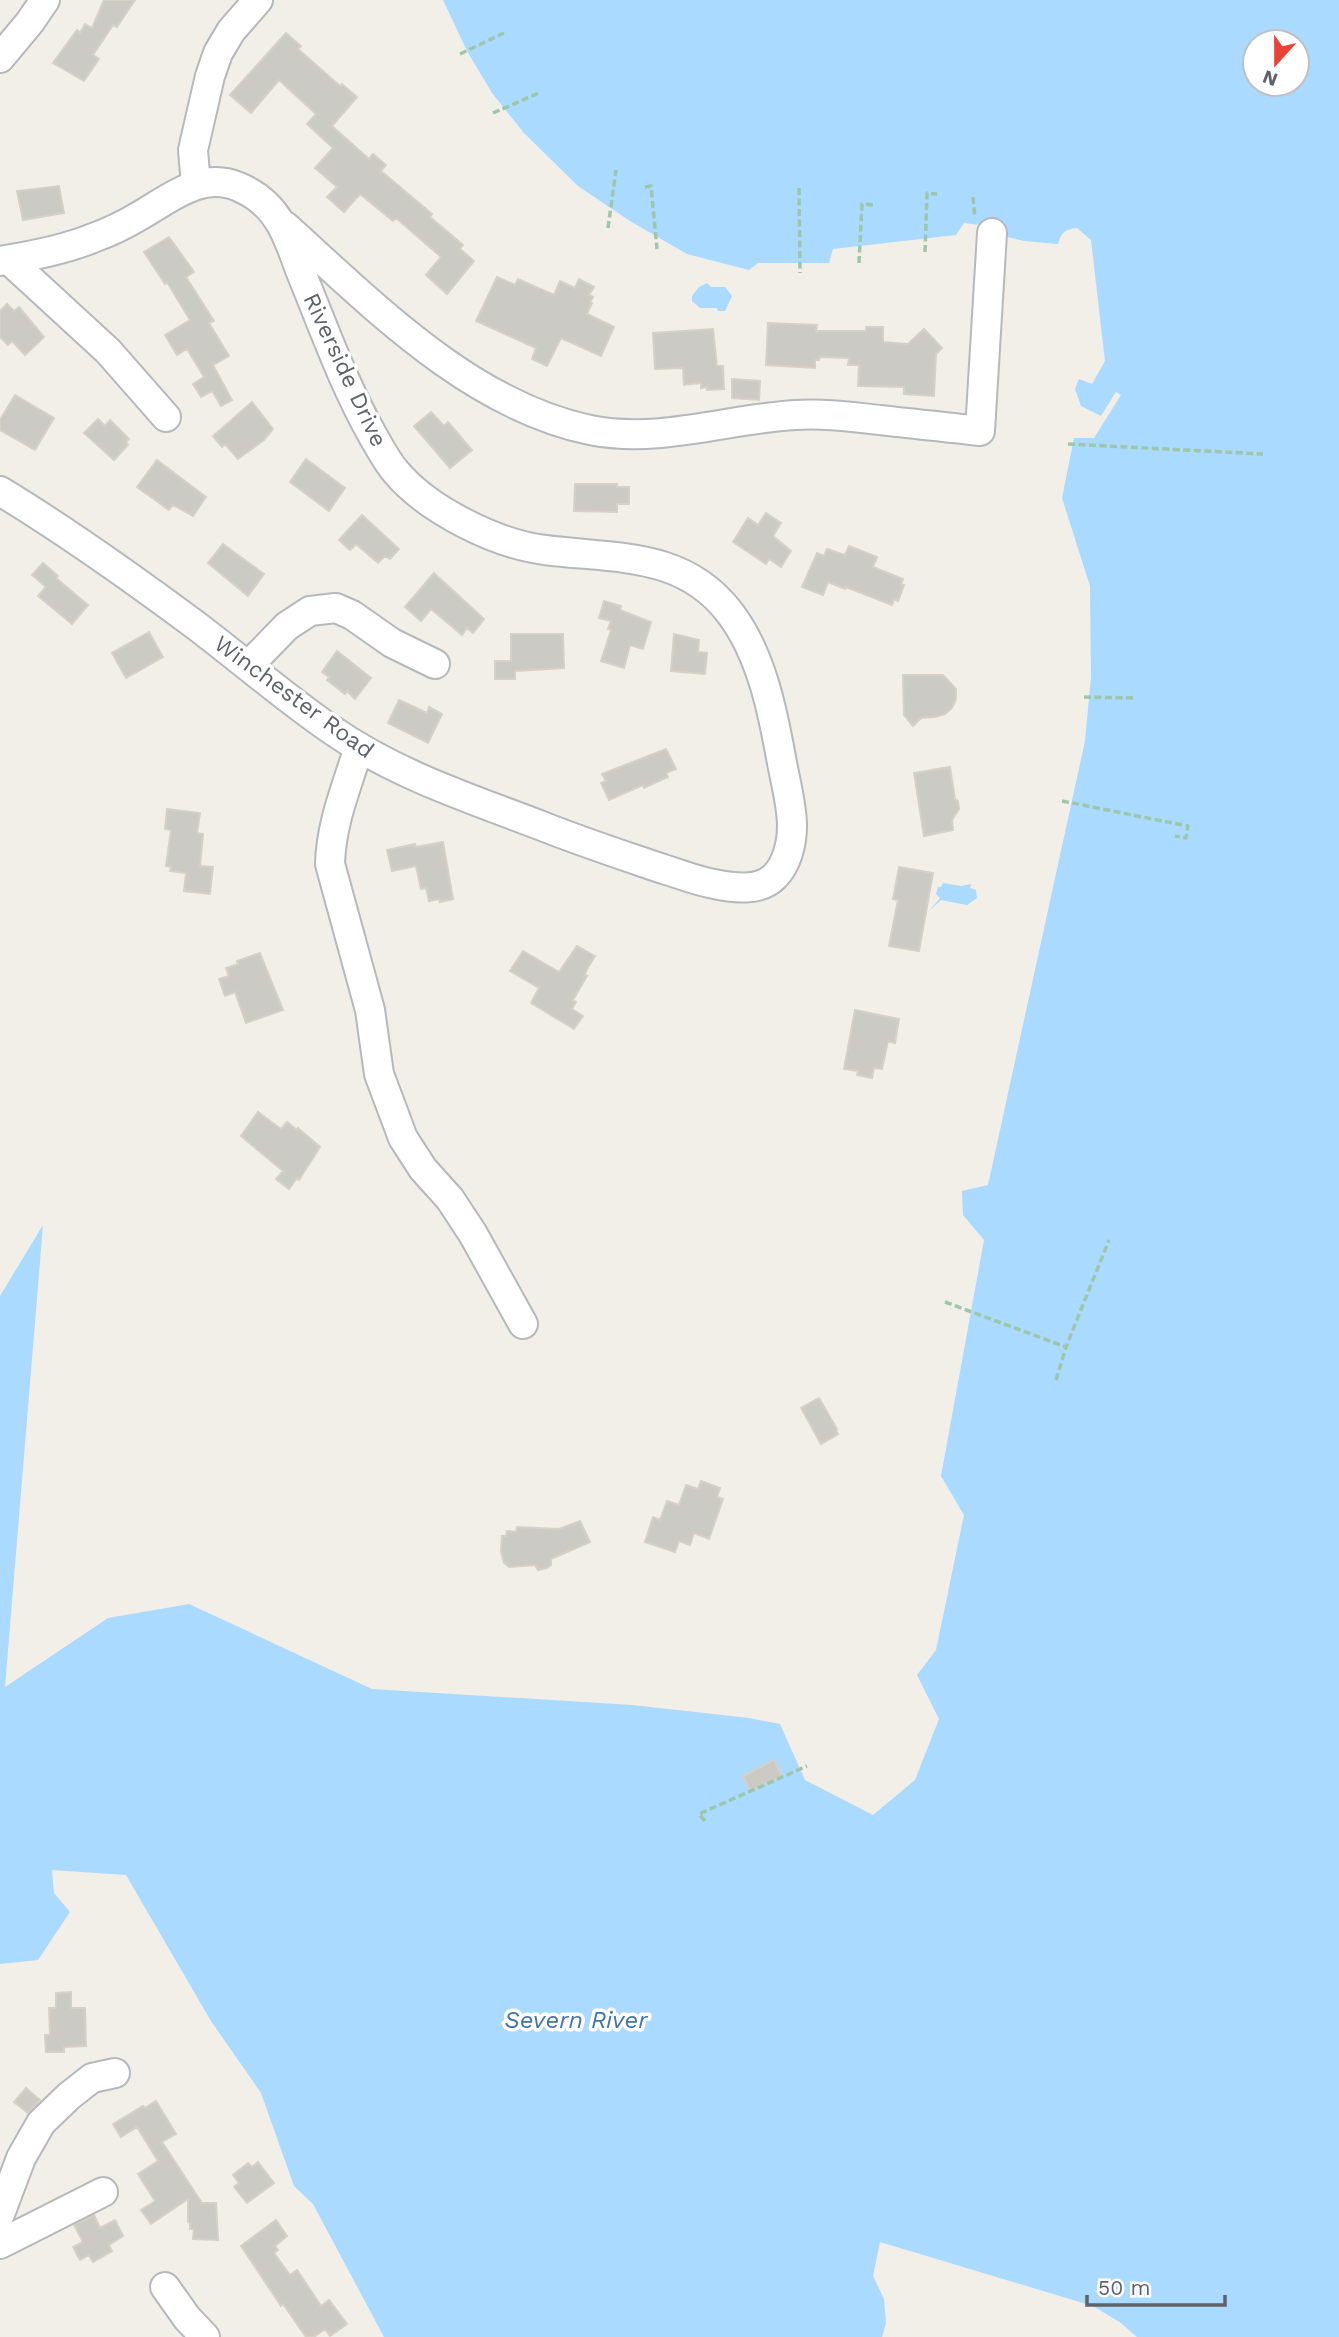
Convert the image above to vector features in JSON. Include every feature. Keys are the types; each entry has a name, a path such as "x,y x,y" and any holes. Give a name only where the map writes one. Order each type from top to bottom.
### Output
{"street":[{"path":"0,58 45,0"},
{"path":"196,185 192,150 218,52 231,31 258,0"},
{"name":"Riverside Drive","path":"4,261 85,242 114,230 178,192 196,185 213,182 241,188 261,200 280,222 331,349 363,418 396,474 456,519 515,544 540,550 634,559 682,573 705,586 735,620 765,688 787,785 792,826 789,849 775,876"},
{"path":"280,222 387,317 489,391 527,410 561,422 590,430 628,434 684,431 796,415 835,415 980,431 992,233"},
{"path":"4,261 108,351 166,417"},
{"name":"Winchester Road","path":"0,491 191,622 329,728 395,768 596,847 713,884 748,888 763,884 775,876"},
{"path":"248,666 287,625 310,611 336,608 352,615 406,651 435,664"},
{"path":"359,747 336,818 330,864 370,1010 379,1074 403,1138 423,1169 450,1199 473,1234 523,1324"},
{"path":"0,2214 21,2158 41,2123 92,2078 115,2073"},
{"path":"0,2244 103,2192"},
{"path":"165,2287 187,2318 205,2337"}],"path":[{"path":"460,54 504,33"},
{"path":"494,113 541,92"},
{"path":"608,228 616,170"},
{"path":"645,187 652,186 657,249"},
{"path":"799,188 800,273"},
{"path":"925,252 927,194 937,194"},
{"path":"859,263 862,204 873,205"},
{"path":"1068,444 1263,454"},
{"path":"1084,697 1135,698"},
{"path":"1062,801 1188,826 1186,838 1175,836"},
{"path":"1056,1380 1066,1347 1109,1240"},
{"path":"945,1302 1066,1347"},
{"path":"705,1821 699,1814 807,1766"}],"water":[{"name":"Severn River","path":"443,0 1339,0 1339,2337 1137,2337 1121,2323 1093,2306 880,2242 873,2276 884,2299 886,2323 882,2337 384,2337 313,2204 294,2186 261,2093 211,2021 126,1875 52,1870 54,1893 70,1912 38,1960 0,1964 0,1296 43,1225 5,1687 108,1618 189,1604 372,1689 632,1705 780,1724 805,1780 873,1815 915,1780 939,1719 917,1675 936,1650 964,1515 941,1476 984,1240 963,1215 962,1191 988,1185 1085,741 1091,677 1090,586 1062,498 1074,438 1094,438 1121,395 1116,392 1101,416 1081,406 1075,389 1079,379 1092,384 1105,361 1091,240 1077,228 1064,232 1058,244 1024,241 992,233 980,225 964,223 956,235 833,249 829,263 758,263 749,270 687,254 630,221 578,186 524,133 492,93 467,51"},
{"path":"707,283 711,287 725,287 732,296 725,311 700,308 692,301 692,296 699,287"},
{"path":"943,883 961,886 971,884 970,888 976,890 977,898 967,905 941,900 929,911 940,898 936,894"}],"building":[{"path":"104,0 135,0 117,27 113,25 93,55 99,59 84,81 53,63 77,30 80,33 85,24 92,28"},
{"path":"286,33 301,46 298,49 340,86 342,84 357,97 332,126 369,159 373,154 386,165 381,171 432,214 430,217 463,245 460,249 474,261 447,294 426,275 441,257 396,218 393,221 360,194 344,212 327,197 337,187 315,168 333,148 307,124 316,114 279,80 251,113 230,95"},
{"path":"59,186 64,213 23,220 17,191"},
{"path":"169,237 194,272 186,277 214,321 209,323 229,356 213,365 232,400 221,406 212,391 201,397 193,384 204,377 187,349 177,355 165,335 190,320 167,282 165,284 144,252"},
{"path":"497,277 515,285 518,279 554,295 560,281 575,288 579,279 594,287 589,295 593,297 587,314 614,327 601,356 561,338 547,366 532,359 536,348 476,321"},
{"path":"7,304 14,311 19,307 44,337 25,355 12,341 8,345 0,337 0,311"},
{"path":"768,323 817,325 816,331 866,331 866,327 883,327 883,342 908,344 924,329 942,348 936,354 934,396 904,394 904,387 858,386 859,365 848,365 849,358 820,357 815,360 815,368 766,365"},
{"path":"713,329 717,366 723,366 724,389 707,390 707,387 701,388 701,383 684,385 683,368 655,369 653,333"},
{"path":"732,379 760,381 759,400 732,398"},
{"path":"15,395 54,418 35,450 0,430 0,420"},
{"path":"252,402 273,429 264,440 238,459 225,444 222,447 213,436"},
{"path":"431,412 444,426 448,422 472,450 450,468 414,426"},
{"path":"98,419 105,426 110,420 129,439 126,442 128,445 114,460 84,433"},
{"path":"306,459 345,488 329,511 290,482"},
{"path":"157,460 206,497 193,516 173,505 169,510 137,487"},
{"path":"575,484 617,484 617,487 629,487 629,504 617,504 617,512 574,511"},
{"path":"766,513 781,523 773,536 791,551 781,567 769,559 766,564 733,542 748,518 758,525"},
{"path":"362,515 399,549 390,559 385,556 378,563 356,544 350,550 339,540"},
{"path":"223,544 264,574 248,596 208,563"},
{"path":"849,546 877,557 873,567 903,579 901,584 904,585 898,601 894,599 892,605 828,582 823,595 802,587 817,553 824,556 827,549 845,555"},
{"path":"43,563 88,605 72,624 38,596 46,587 32,575"},
{"path":"434,573 484,619 473,633 467,628 462,635 431,609 421,621 405,607"},
{"path":"604,601 621,606 620,610 651,622 643,649 630,645 624,668 601,661 611,630 608,629 611,621 599,618"},
{"path":"149,632 163,657 126,678 112,653"},
{"path":"511,634 563,634 564,668 515,671 515,679 495,679 495,661 511,661"},
{"path":"674,634 699,640 698,652 707,653 705,674 671,671"},
{"path":"337,651 371,678 355,699 347,691 345,694 327,680 329,677 322,672"},
{"path":"903,675 943,675 956,689 952,708 945,714 921,718 913,726 904,715"},
{"path":"399,700 427,713 429,707 442,714 428,743 388,723"},
{"path":"666,749 676,769 666,773 668,777 609,800 601,783 606,781 602,774"},
{"path":"950,767 959,809 952,820 953,830 924,836 914,773"},
{"path":"167,809 200,813 197,833 203,834 200,866 213,867 210,894 184,891 186,873 170,871 171,867 166,866 171,830 165,829"},
{"path":"443,842 453,899 429,901 426,888 421,889 416,866 392,871 387,850"},
{"path":"899,867 933,873 919,951 889,946 898,900 893,899"},
{"path":"577,946 595,956 573,1000 576,1002 572,1009 583,1016 574,1029 531,1003 539,988 510,971 523,951 559,972"},
{"path":"260,953 283,1010 246,1023 235,992 225,996 219,979 229,976 226,968 238,964 237,961"},
{"path":"855,1010 899,1019 895,1043 888,1041 882,1069 874,1068 872,1078 857,1075 858,1071 844,1069"},
{"path":"258,1112 281,1129 287,1122 297,1130 298,1128 320,1147 299,1180 297,1178 289,1189 276,1179 283,1171 241,1136"},
{"path":"819,1398 838,1434 821,1444 801,1408"},
{"path":"701,1481 720,1488 717,1497 723,1499 709,1539 694,1533 690,1545 679,1541 675,1552 645,1542 653,1517 660,1520 667,1501 679,1505 686,1485 698,1489"},
{"path":"580,1521 590,1542 551,1559 551,1565 547,1568 538,1570 535,1565 509,1567 504,1563 501,1551 502,1536 506,1536 507,1531 516,1532 517,1527 559,1529"},
{"path":"774,1760 782,1776 750,1791 743,1776"},
{"path":"71,1992 71,2008 85,2008 86,2046 64,2047 64,2052 46,2052 45,2035 50,2035 49,2008 56,2008 56,1993"},
{"path":"26,2088 40,2100 28,2113 14,2102"},
{"path":"156,2101 176,2134 162,2142 202,2203 216,2203 218,2240 193,2239 194,2229 190,2229 188,2222 188,2199 151,2224 141,2210 155,2201 138,2174 158,2161 137,2127 121,2137 113,2124"},
{"path":"258,2162 274,2183 247,2203 234,2187 239,2183 233,2175 248,2163 252,2167"},
{"path":"94,2215 100,2228 115,2220 123,2236 109,2245 112,2251 93,2262 89,2255 80,2260 73,2247 83,2242 74,2225"},
{"path":"276,2220 287,2236 275,2246 278,2250 274,2253 290,2275 297,2270 321,2306 329,2300 347,2324 330,2336 325,2329 314,2337 306,2337 283,2304 281,2306 241,2246"}]}
